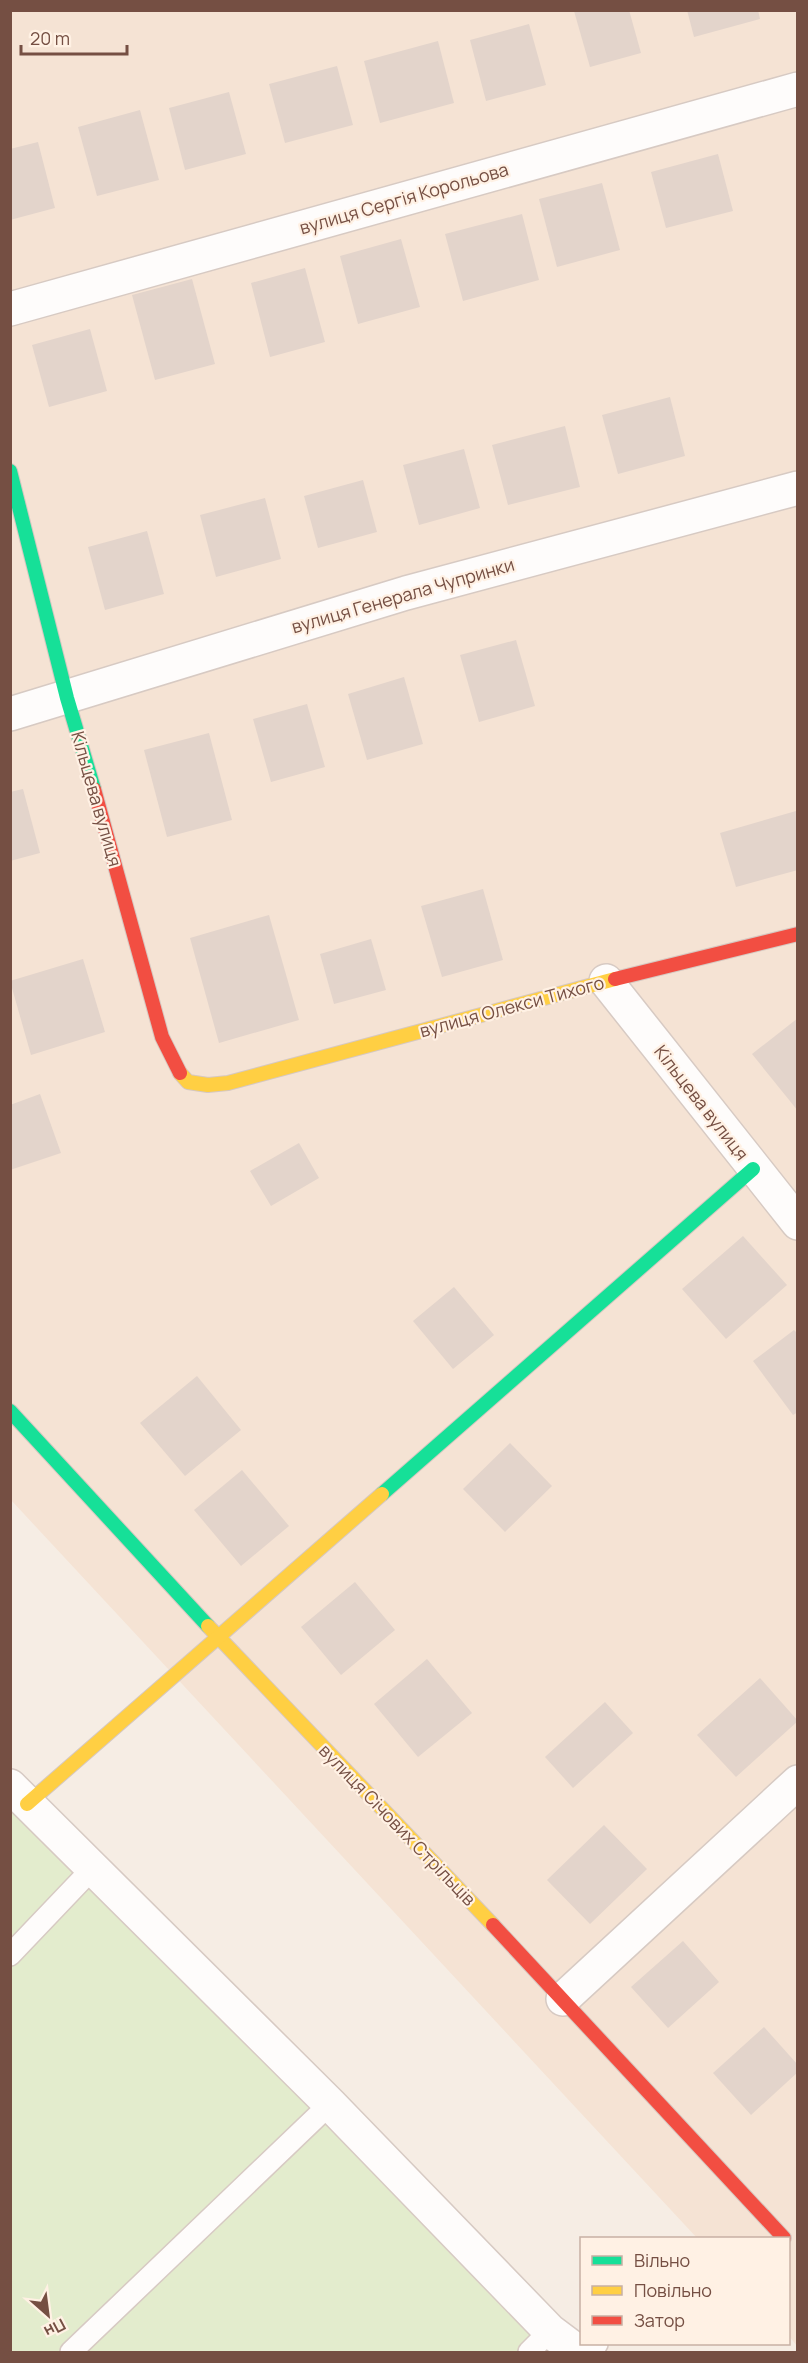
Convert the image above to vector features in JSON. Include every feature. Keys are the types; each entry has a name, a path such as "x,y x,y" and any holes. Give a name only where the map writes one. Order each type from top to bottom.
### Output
{"street":[{"name":"вулиця Сергія Корольова","path":"10,309 798,89"},
{"name":"Кільцева вулиця","path":"10,471 67,698 133,924 162,1037 178,1070 188,1082 208,1085 228,1083"},
{"name":"вулиця Генерала Чупринки","path":"10,714 406,592 798,488"},
{"name":"вулиця Олекси Тихого","path":"228,1083 606,981 798,934"},
{"name":"Кільцева вулиця","path":"606,981 798,1223"},
{"path":"578,2352 540,2342 330,2104 19,1795 219,1638 753,1168"},
{"name":"вулиця Січових Стрільців","path":"10,1411 219,1638 563,1999 775,2236"},
{"path":"563,1999 798,1782"}],"lane":[{"path":"10,1955 92,1869"},
{"path":"71,2352 330,2104"}],"shaded area":[{"path":"11,11 797,11 797,2346 790,2337 790,2237 696,2237 11,1500"}],"green space":[{"path":"11,1802 558,2352 11,2352"}],"building":[{"path":"629,10 641,53 590,67 574,11"},
{"path":"687,10 758,10 760,19 694,37"},
{"path":"529,24 546,85 486,101 470,40"},
{"path":"438,41 454,103 380,123 364,61"},
{"path":"337,66 353,125 285,143 269,84"},
{"path":"229,92 246,154 185,170 169,108"},
{"path":"140,110 159,180 97,196 78,127"},
{"path":"38,142 55,208 10,220 10,149"},
{"path":"718,154 733,211 666,228 651,172"},
{"path":"602,183 620,250 557,267 539,199"},
{"path":"522,214 539,280 463,301 445,234"},
{"path":"401,239 420,307 358,324 340,256"},
{"path":"305,268 325,342 270,357 251,283"},
{"path":"192,279 215,364 155,380 132,295"},
{"path":"90,329 107,391 49,407 32,345"},
{"path":"670,397 685,456 618,474 602,415"},
{"path":"565,426 580,487 508,505 492,445"},
{"path":"464,449 480,508 419,525 403,465"},
{"path":"363,480 377,532 318,548 304,496"},
{"path":"265,498 281,559 216,577 200,515"},
{"path":"147,531 164,594 105,610 88,547"},
{"path":"516,640 535,706 479,722 460,655"},
{"path":"404,677 423,744 367,760 348,694"},
{"path":"307,704 325,767 271,782 253,719"},
{"path":"209,733 232,820 167,837 144,750"},
{"path":"23,789 40,853 10,861 10,792"},
{"path":"796,811 798,870 736,887 720,833"},
{"path":"483,889 503,960 442,977 421,906"},
{"path":"269,915 299,1020 219,1043 190,938"},
{"path":"371,939 386,990 334,1004 320,954"},
{"path":"83,959 105,1032 31,1055 10,981"},
{"path":"798,1018 798,1111 752,1054"},
{"path":"40,1094 61,1153 10,1170 10,1105"},
{"path":"299,1143 319,1178 271,1206 250,1171"},
{"path":"743,1236 787,1285 726,1339 682,1289"},
{"path":"454,1287 494,1335 453,1369 413,1321"},
{"path":"794,1330 798,1334 798,1412 793,1415 753,1361"},
{"path":"197,1376 241,1430 185,1476 140,1423"},
{"path":"510,1443 552,1486 505,1532 463,1489"},
{"path":"242,1470 289,1526 241,1566 194,1510"},
{"path":"355,1582 395,1630 341,1675 301,1627"},
{"path":"427,1659 472,1713 418,1757 374,1704"},
{"path":"760,1678 798,1721 736,1777 697,1735"},
{"path":"605,1702 633,1733 573,1788 545,1757"},
{"path":"604,1825 647,1869 590,1924 547,1880"},
{"path":"683,1941 719,1982 668,2028 631,1987"},
{"path":"764,2027 798,2065 798,2072 751,2115 713,2073"}],"traffic: fast":[{"path":"10,471 67,698 94,789"},
{"path":"382,1494 753,1169"},
{"path":"10,1411 208,1626"}],"traffic: slow":[{"path":"180,1073 188,1082 208,1085 228,1083 615,979"},
{"path":"27,1804 382,1494"},
{"path":"208,1626 493,1925"}],"traffic: jam":[{"path":"94,789 162,1037 180,1073"},
{"path":"615,979 798,934"},
{"path":"493,1925 783,2237"}]}
